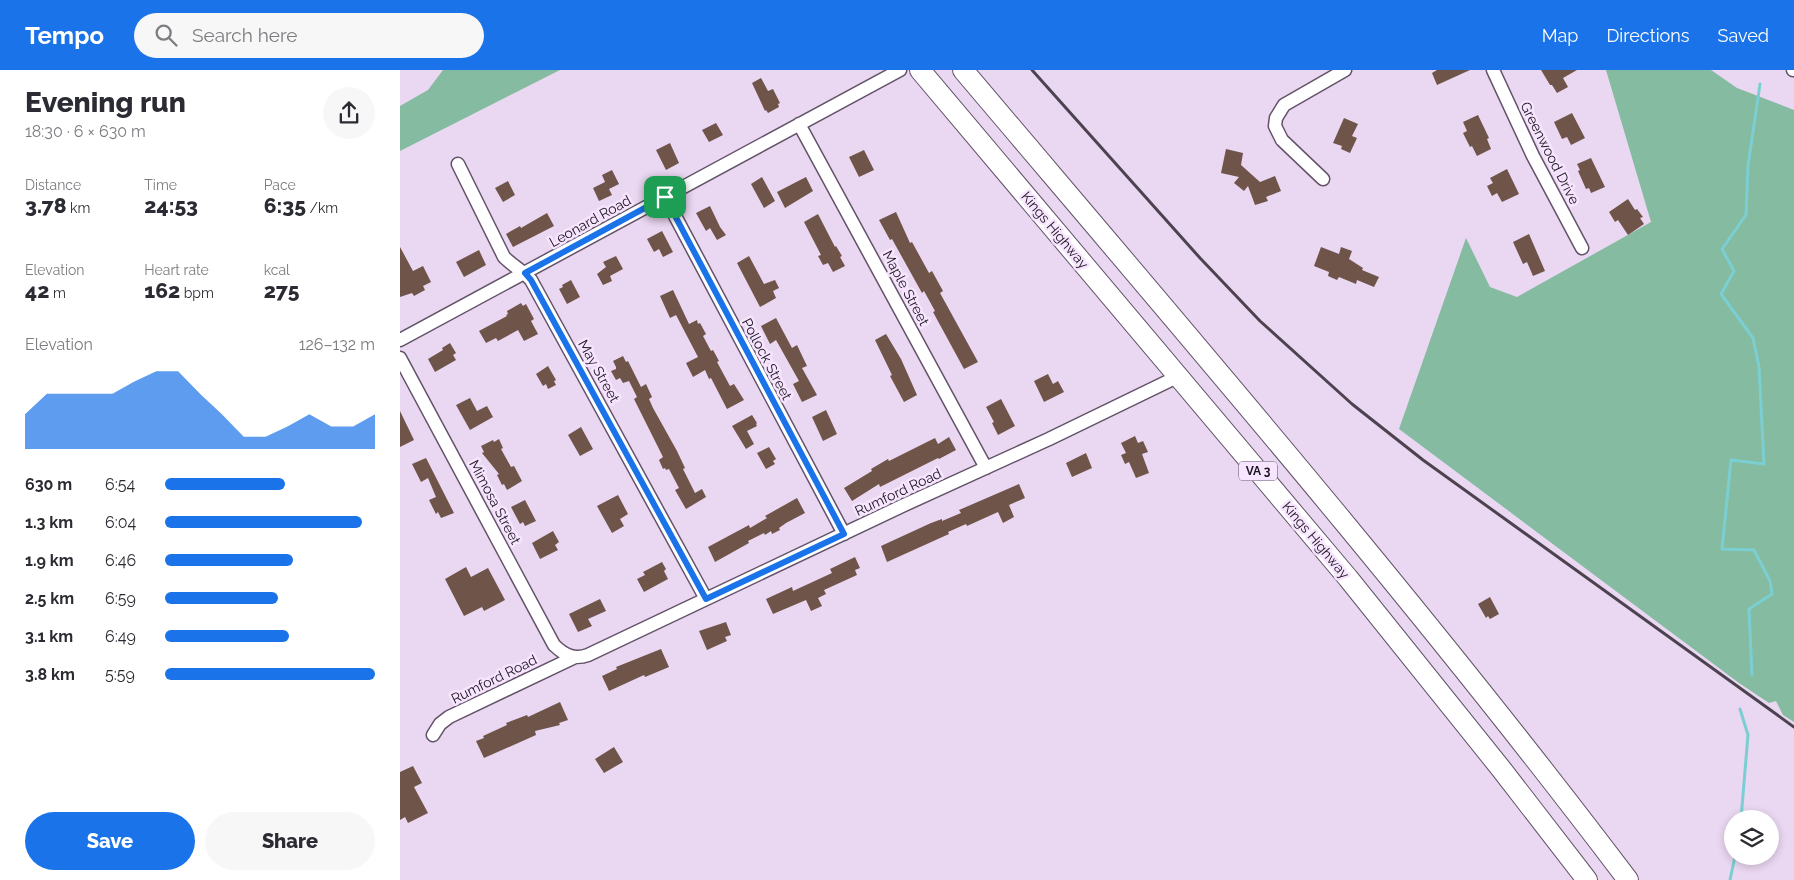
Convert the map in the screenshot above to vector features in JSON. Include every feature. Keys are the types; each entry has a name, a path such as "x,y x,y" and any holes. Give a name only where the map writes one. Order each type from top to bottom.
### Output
{"highway":[{"name":"Kings Highway","path":"920,70 1348,578 1587,880"},
{"name":"VA 3","path":"963,70 1241,398 1452,654 1628,880"},
{"path":"1425,674 1452,654"}],"street":[{"name":"Leonard Road","path":"400,340 900,70"},
{"path":"1323,179 1277,134 1276,118 1284,105 1344,70"},
{"name":"Greenwood Drive","path":"1493,70 1533,156 1582,248"},
{"name":"Maple Street","path":"800,124 986,468"},
{"name":"May Street","path":"458,164 504,257 531,280 706,599"},
{"name":"Pollock Street","path":"665,197 844,534"},
{"name":"Mimosa Street","path":"400,358 554,645 560,652 571,656"},
{"name":"Rumford Road","path":"433,735 440,724 449,718 571,656 588,655 1179,376"}],"green space":[{"path":"443,70 560,70 400,151 400,106 428,90"},
{"path":"1606,70 1711,70 1737,88 1794,110 1794,722 1783,715 1776,701 1769,703 1739,683 1399,429 1466,238 1490,287 1517,297 1651,222"}],"building":[{"path":"1437,70 1470,70 1437,85 1432,73"},
{"path":"1541,70 1577,70 1563,78 1568,87 1557,93"},
{"path":"761,78 768,91 773,89 780,103 778,104 779,107 768,113 765,111 752,83"},
{"path":"1572,113 1585,138 1571,145 1567,137 1562,139 1554,122"},
{"path":"1478,115 1489,138 1487,139 1491,149 1477,156 1463,133 1467,131 1463,122"},
{"path":"1344,118 1358,124 1352,136 1357,138 1350,153 1341,149 1342,146 1333,143"},
{"path":"716,123 723,135 709,142 702,130"},
{"path":"670,143 679,163 666,170 656,150"},
{"path":"1226,149 1243,153 1241,165 1260,182 1275,176 1281,191 1266,197 1268,201 1255,205 1248,186 1244,191 1234,183 1239,177 1221,173"},
{"path":"864,150 874,170 859,177 849,157"},
{"path":"1591,158 1605,187 1591,193 1589,188 1586,189 1577,164"},
{"path":"1507,169 1519,194 1502,202 1497,193 1492,196 1487,186 1493,183 1490,178"},
{"path":"612,170 619,184 609,189 612,195 599,201 593,188 605,182 602,175"},
{"path":"762,177 775,201 764,208 751,184"},
{"path":"806,177 813,191 785,208 777,192"},
{"path":"508,181 515,195 503,202 495,188"},
{"path":"1628,199 1635,210 1637,209 1643,217 1640,218 1644,224 1628,235 1618,220 1615,222 1609,212"},
{"path":"710,206 726,235 717,240 710,228 706,231 696,213"},
{"path":"896,212 910,243 912,242 929,273 932,271 943,291 940,293 978,362 964,369 933,312 935,311 924,291 922,293 892,239 890,240 879,220"},
{"path":"547,213 554,226 513,247 506,234"},
{"path":"818,214 835,247 842,256 840,257 845,266 833,272 828,263 823,265 818,256 821,255 804,222"},
{"path":"662,231 673,252 663,257 659,249 654,252 647,239"},
{"path":"1529,234 1545,271 1533,276 1527,262 1523,264 1513,242"},
{"path":"400,247 413,271 423,266 431,282 423,286 425,290 414,296 412,293 400,297"},
{"path":"1321,247 1339,254 1341,247 1352,251 1349,259 1363,268 1362,270 1379,277 1374,287 1357,280 1356,284 1339,277 1337,280 1328,276 1329,272 1314,266"},
{"path":"479,250 486,265 464,277 456,262"},
{"path":"616,256 623,269 610,276 612,281 603,285 597,274 606,267 603,262"},
{"path":"749,256 764,284 775,280 779,288 773,291 776,298 760,307 737,263"},
{"path":"571,280 580,297 567,304 559,289"},
{"path":"673,290 689,324 697,320 698,324 700,323 706,334 703,336 719,361 717,362 730,386 734,384 744,400 727,409 705,370 693,377 686,363 698,357 676,315 670,318 660,296"},
{"path":"521,303 523,306 526,304 534,319 531,321 538,334 524,341 518,330 498,341 496,338 486,343 479,331 507,316 507,311"},
{"path":"776,318 792,348 797,345 807,366 802,368 817,395 802,402 793,384 799,381 776,340 770,344 761,326"},
{"path":"886,334 901,359 917,395 904,402 890,376 892,375 875,340"},
{"path":"450,343 456,353 453,355 456,360 435,372 428,359 443,350 442,348"},
{"path":"623,356 626,362 628,361 641,387 646,384 652,397 649,399 653,408 677,451 685,468 683,469 695,493 702,489 706,497 686,509 675,490 679,488 669,469 663,469 659,460 663,457 634,399 637,397 629,381 623,383 620,378 616,380 611,371 616,369 613,361"},
{"path":"548,366 556,380 554,381 556,385 548,389 546,384 543,386 536,374"},
{"path":"1048,374 1053,384 1058,381 1064,392 1044,402 1034,381"},
{"path":"470,398 477,411 487,406 493,417 470,430 456,405"},
{"path":"1001,399 1015,426 998,435 986,407"},
{"path":"826,410 837,434 823,441 812,417"},
{"path":"400,411 414,440 400,447"},
{"path":"752,415 757,426 747,431 754,444 746,449 732,426"},
{"path":"581,427 593,449 580,456 568,435"},
{"path":"1135,436 1138,443 1143,441 1148,452 1142,454 1149,473 1136,478 1129,462 1125,464 1121,455 1126,453 1121,443"},
{"path":"949,437 956,450 939,459 880,487 879,484 852,501 844,488 888,459 889,461 935,438 938,444"},
{"path":"499,439 503,448 501,449 511,467 514,466 522,481 507,490 497,475 499,474 482,453 484,452 481,446"},
{"path":"769,447 776,459 773,461 775,464 766,469 757,453"},
{"path":"1086,453 1092,468 1072,477 1066,463"},
{"path":"426,458 454,513 441,518 438,512 436,514 429,500 436,497 428,478 421,482 412,464"},
{"path":"1019,484 1025,498 1009,505 1014,517 1003,523 998,512 948,532 949,534 887,562 881,546 931,523 942,519 942,521 961,513 959,510"},
{"path":"618,495 628,514 620,519 624,526 612,533 597,506"},
{"path":"797,498 805,513 786,523 779,528 780,530 772,534 771,531 765,535 764,533 715,562 708,547 749,525 750,528 767,518 765,516"},
{"path":"525,500 536,521 525,526 523,522 520,524 511,507"},
{"path":"553,531 559,542 555,545 558,550 540,559 532,543"},
{"path":"855,557 860,568 855,570 857,575 824,590 826,594 818,598 822,606 811,611 806,600 773,614 766,599 792,587 793,591 832,573 830,569"},
{"path":"662,562 668,579 644,592 637,579 645,575 643,572"},
{"path":"466,567 471,577 488,568 505,600 484,611 482,607 464,616 445,579"},
{"path":"1490,597 1499,614 1490,619 1488,616 1486,618 1478,604"},
{"path":"600,599 606,611 588,619 592,626 578,632 569,614"},
{"path":"726,622 731,635 725,637 727,641 707,650 699,631"},
{"path":"661,649 669,667 645,677 644,675 609,691 602,676 617,669 616,667"},
{"path":"560,702 568,720 559,723 560,725 535,731 536,735 484,758 476,741 507,725 506,723 527,715 528,717"},
{"path":"614,747 623,762 604,773 595,759"},
{"path":"413,766 422,783 414,787 428,813 408,823 405,817 400,820 400,772"}],"waterway":[{"path":"1752,675 1749,609 1772,594 1770,581 1754,550 1722,549 1731,460 1764,464 1759,367 1753,338 1721,294 1734,271 1722,249 1746,215 1748,166 1760,84"},
{"path":"1740,709 1748,735 1742,810"},
{"path":"1730,880 1733,865"}],"railway":[{"path":"1032,70 1200,258 1260,321 1352,404 1423,460 1794,727"}],"route":[{"path":"665,197 697,261 844,534 706,599 658,508 531,280 525,273 665,197"}]}
